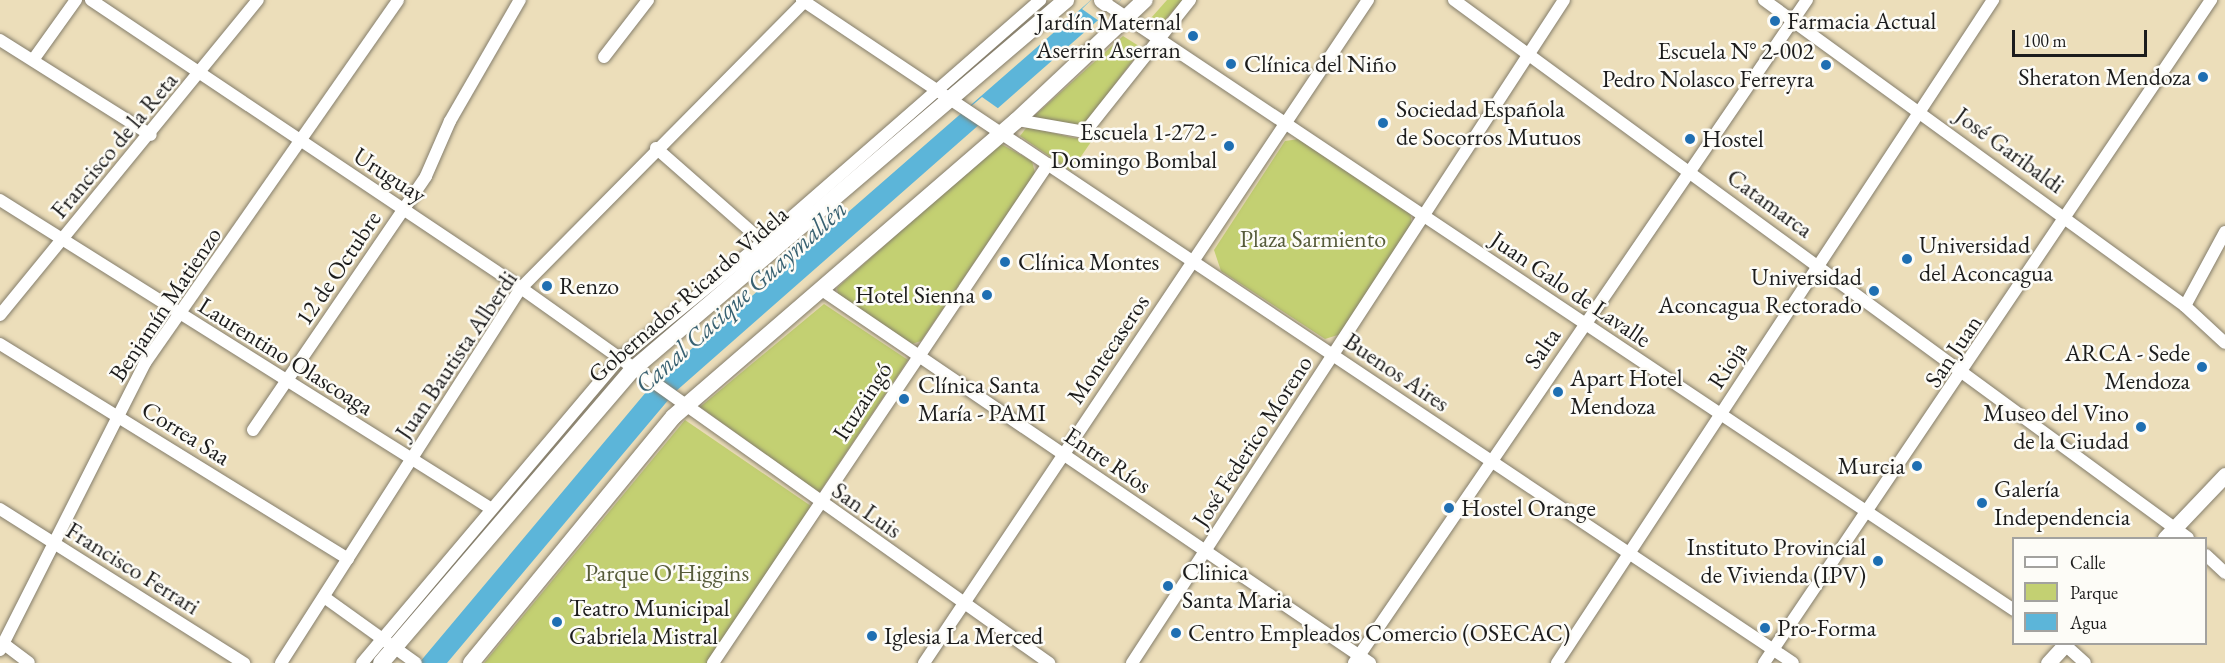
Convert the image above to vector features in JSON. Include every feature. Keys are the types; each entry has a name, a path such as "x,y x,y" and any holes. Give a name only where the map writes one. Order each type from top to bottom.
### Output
{"highway":[{"name":"Gobernador Ricardo Videla","path":"381,663 388,643 624,366 945,95 1066,0"},
{"path":"471,663 666,396 822,290 1017,120 1145,0"}],"main road":[{"path":"2166,537 2225,476"},
{"path":"2048,663 2064,645"}],"street":[{"path":"33,60 76,0"},
{"name":"Uruguay","path":"91,0 521,288 666,396"},
{"name":"Francisco de la Reta","path":"0,315 201,74 258,0"},
{"name":"Benjamín Matienzo","path":"2,647 116,414 180,315 302,142 398,0"},
{"name":"12 de Octubre","path":"253,430 426,176 450,120 520,0"},
{"path":"604,57 648,0"},
{"path":"362,663 388,643 490,508 624,366 763,242 945,95 1040,0"},
{"path":"1017,120 1085,132 1156,37 1190,0"},
{"name":"Montecaseros","path":"924,663 1368,0"},
{"name":"Catamarca","path":"1454,0 1965,371 2187,537"},
{"name":"José Federico Moreno","path":"1132,663 1564,0"},
{"name":"José Garibaldi","path":"1764,0 1918,109 2185,306 2225,343"},
{"name":"Salta","path":"1357,659 1489,459 1807,0"},
{"name":"Rioja","path":"1557,663 1918,109 1993,0"},
{"name":"San Juan","path":"1764,663 1965,371 2211,0"},
{"name":"Buenos Aires","path":"804,1 1793,663"},
{"name":"Juan Bautista Alberdi","path":"281,663 521,288 656,148 804,1"},
{"name":"Juan Galo de Lavalle","path":"1106,4 2012,609"},
{"path":"0,40 151,135"},
{"path":"656,148 763,242"},
{"name":"Ituzaingó","path":"717,662 917,356 1048,164"},
{"name":"Laurentino Olascoaga","path":"0,200 60,242 490,508"},
{"path":"2185,306 2225,232"},
{"name":"Entre Ríos","path":"822,290 1063,454 1357,659 1370,663"},
{"name":"Correa Saa","path":"0,344 348,559"},
{"name":"San Luis","path":"666,396 1049,663"},
{"name":"Francisco Ferrari","path":"0,509 244,663"},
{"path":"2207,557 2225,573"},
{"path":"324,597 416,663"},
{"path":"2066,645 2085,663"},
{"path":"2,647 29,663"}],"green space":[{"path":"1167,0 1183,0 1161,24 1151,18"},
{"path":"1123,36 1142,48 1083,127 1031,119"},
{"path":"1027,127 1074,138 1093,139 1071,171 1020,136"},
{"name":"Plaza Sarmiento","path":"1299,139 1410,211 1412,226 1341,334 1325,339 1221,271 1214,250 1285,141"},
{"path":"999,143 1032,161 1035,173 921,341 912,344 838,294 837,288"},
{"path":"824,304 908,360 819,493 700,407"},
{"name":"Parque O'Higgins","path":"685,420 811,506 707,663 484,663"}],"water":[{"path":"1091,0 1121,0 675,392 447,663 419,663 657,379"}],"pier":[{"path":"1091,0 1121,0 1099,21 1082,9"},
{"path":"982,97 999,109 980,126 962,114"}],"place":[{"name":"Farmacia Actual","path":"1775,21"},
{"name":"Jardín Maternal Aserrin Aserran","path":"1193,36"},
{"name":"Clínica del Niño","path":"1231,64"},
{"name":"Escuela N° 2-002 Pedro Nolasco Ferreyra","path":"1826,65"},
{"name":"Sheraton Mendoza","path":"2203,77"},
{"name":"Sociedad Española de Socorros Mutuos","path":"1383,123"},
{"name":"Hostel","path":"1690,139"},
{"name":"Escuela 1-272 - Domingo Bombal","path":"1229,146"},
{"name":"Universidad del Aconcagua","path":"1907,259"},
{"name":"Clínica Montes","path":"1005,262"},
{"name":"Renzo","path":"547,286"},
{"name":"Universidad Aconcagua Rectorado","path":"1874,291"},
{"name":"Hotel Sienna","path":"987,295"},
{"name":"ARCA - Sede Mendoza","path":"2202,367"},
{"name":"Apart Hotel Mendoza","path":"1558,392"},
{"name":"Clínica Santa María - PAMI","path":"904,399"},
{"name":"Museo del Vino de la Ciudad","path":"2141,427"},
{"name":"Murcia","path":"1917,466"},
{"name":"Galería Independencia","path":"1982,503"},
{"name":"Hostel Orange","path":"1449,508"},
{"name":"Instituto Provincial de Vivienda (IPV)","path":"1878,561"},
{"name":"Clinica Santa Maria","path":"1168,586"},
{"name":"Teatro Municipal Gabriela Mistral","path":"557,622"},
{"name":"Pro-Forma","path":"1765,628"},
{"name":"Centro Empleados Comercio (OSECAC)","path":"1176,633"},
{"name":"Iglesia La Merced","path":"872,636"}],"water label":[{"name":"Canal Cacique Guaymallén","path":"741,297"}]}
